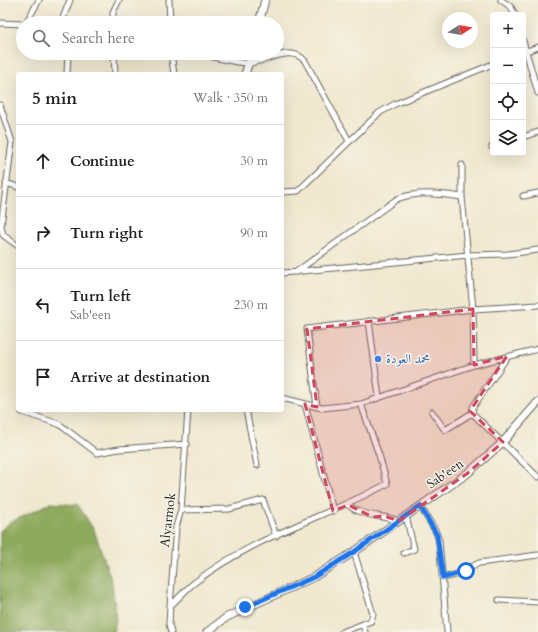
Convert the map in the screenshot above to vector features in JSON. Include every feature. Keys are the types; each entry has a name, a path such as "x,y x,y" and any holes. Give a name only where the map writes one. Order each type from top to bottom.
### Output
{"street":[{"path":"30,16 39,0"},
{"path":"64,16 70,0"},
{"path":"113,16 113,12 119,0"},
{"path":"169,0 170,16"},
{"path":"261,16 265,0"},
{"path":"501,0 512,6 514,12"},
{"path":"0,23 16,24"},
{"path":"526,50 538,47"},
{"path":"284,54 289,53 301,56 349,141"},
{"path":"526,57 538,93"},
{"path":"67,72 68,60"},
{"path":"114,60 115,72"},
{"path":"172,60 174,72"},
{"path":"233,60 249,63 261,60"},
{"path":"246,72 250,60"},
{"path":"284,192 298,191 379,113 395,104 490,65"},
{"path":"0,105 12,142 1,229 6,237 16,244"},
{"path":"526,136 538,132"},
{"path":"462,165 462,197 473,309 474,365"},
{"path":"0,177 16,186"},
{"path":"296,273 397,199 409,194 422,193 462,197"},
{"path":"523,196 538,193"},
{"path":"284,273 468,255 508,254 538,250"},
{"path":"317,407 307,329 473,309 538,305"},
{"path":"369,321 379,398"},
{"path":"284,399 317,407 340,407 360,404 474,365 538,349"},
{"path":"507,356 472,407 472,413 538,477"},
{"name":"Sab'een","path":"207,632 227,617 245,607 314,577 399,521 468,473 503,442 538,402"},
{"path":"305,404 333,511"},
{"path":"170,606 200,579 240,553 348,504 386,484 379,455 360,404"},
{"path":"22,412 59,424 97,453 119,449 187,444"},
{"name":"Alyarmok","path":"171,632 169,624 176,527 181,510 187,444 188,412"},
{"path":"246,412 257,466"},
{"path":"432,412 445,430 472,413"},
{"path":"181,510 229,509 263,500 276,536"},
{"path":"348,504 357,511 373,517 384,516 399,521"},
{"path":"420,506 437,535 443,578 447,632"},
{"path":"404,553 414,549 406,516"},
{"path":"342,632 371,622 373,614 354,552"},
{"path":"443,578 459,574 479,563 538,555"},
{"path":"499,600 538,602"},
{"path":"363,624 365,632"}],"highlighted area":[{"path":"473,309 474,365 507,356 470,411 503,442 468,473 399,521 384,516 373,517 348,505 333,511 305,404 317,407 307,329"}],"green space":[{"path":"51,503 78,505 94,530 112,582 116,621 113,632 0,632 0,531 9,523"}],"place":[{"name":"محمد العودة","path":"378,359"}],"route":[{"path":"245,607 314,577 354,552 420,506 436,530 439,540 443,578 466,571"}]}
